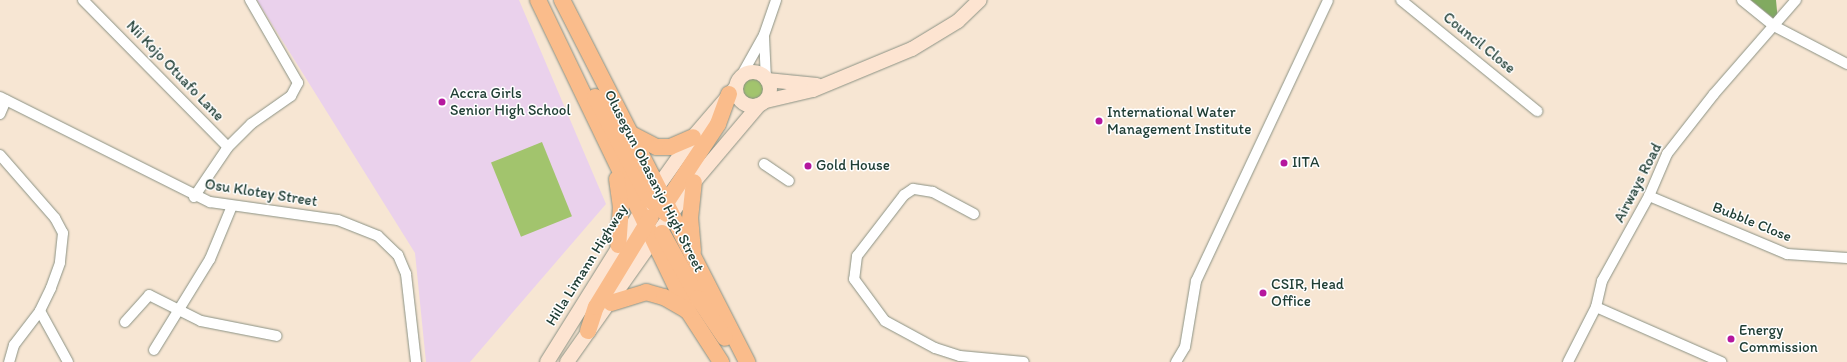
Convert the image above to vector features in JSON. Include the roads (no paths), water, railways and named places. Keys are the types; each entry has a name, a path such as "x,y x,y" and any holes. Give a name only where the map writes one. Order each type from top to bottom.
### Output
{"main road":[{"name":"Olusegun Obasanjo High Street","path":"538,0 573,70 614,162 694,259 743,356"},
{"name":"Olusegun Obasanjo High Street","path":"562,0 629,133 688,311 721,362"},
{"path":"573,70 594,95 721,335 743,356"},
{"path":"588,331 596,306 656,214 718,124 735,86"},
{"path":"629,133 657,147 679,145 693,137"},
{"path":"614,162 621,206 618,245"},
{"path":"694,182 690,219 694,259"},
{"path":"611,304 646,292 664,296 688,311"}],"street":[{"name":"Nii Kojo Otuafo Lane","path":"83,0 228,147"},
{"path":"194,196 228,147 251,124 291,96 298,83 250,0"},
{"path":"567,362 588,331 611,304 693,137 735,86 764,35 776,0"},
{"path":"735,86 743,102 762,103 826,85 912,49 958,21 980,0"},
{"path":"1176,362 1185,347 1196,281 1328,0"},
{"name":"Council Close","path":"1401,0 1536,111"},
{"path":"1742,0 1774,26 1847,64"},
{"name":"Airways Road","path":"1568,362 1596,307 1602,281 1649,196 1667,154 1714,94 1796,0"},
{"path":"656,214 694,182 762,103 770,91 767,79 764,35"},
{"path":"735,86 754,72 767,79 826,85"},
{"path":"0,114 3,99"},
{"name":"Osu Klotey Street","path":"3,99 194,196 232,206 338,220 388,243 398,255 406,274 416,362"},
{"path":"0,155 55,218 63,233 60,263 40,310 22,332 9,362"},
{"path":"764,164 789,181"},
{"path":"974,214 933,192 913,189 904,196 857,256 854,279 885,321 935,348 960,356 1024,362"},
{"name":"Bubble Close","path":"1649,196 1787,254 1847,258"},
{"path":"154,350 210,259 232,206"},
{"name":"Hilla Limann Highway","path":"547,362 618,245 656,214"},
{"path":"125,322 149,295 177,312 201,321 277,336"},
{"path":"1596,307 1721,362"},
{"path":"40,310 68,362"}],"place":[{"name":"Accra Girls Senior High School","path":"442,102"},
{"name":"International Water Management Institute","path":"1099,121"},
{"name":"IITA","path":"1284,163"},
{"name":"Gold House","path":"808,166"},
{"name":"CSIR, Head Office","path":"1263,293"},
{"name":"Energy Commission","path":"1731,339"}]}
